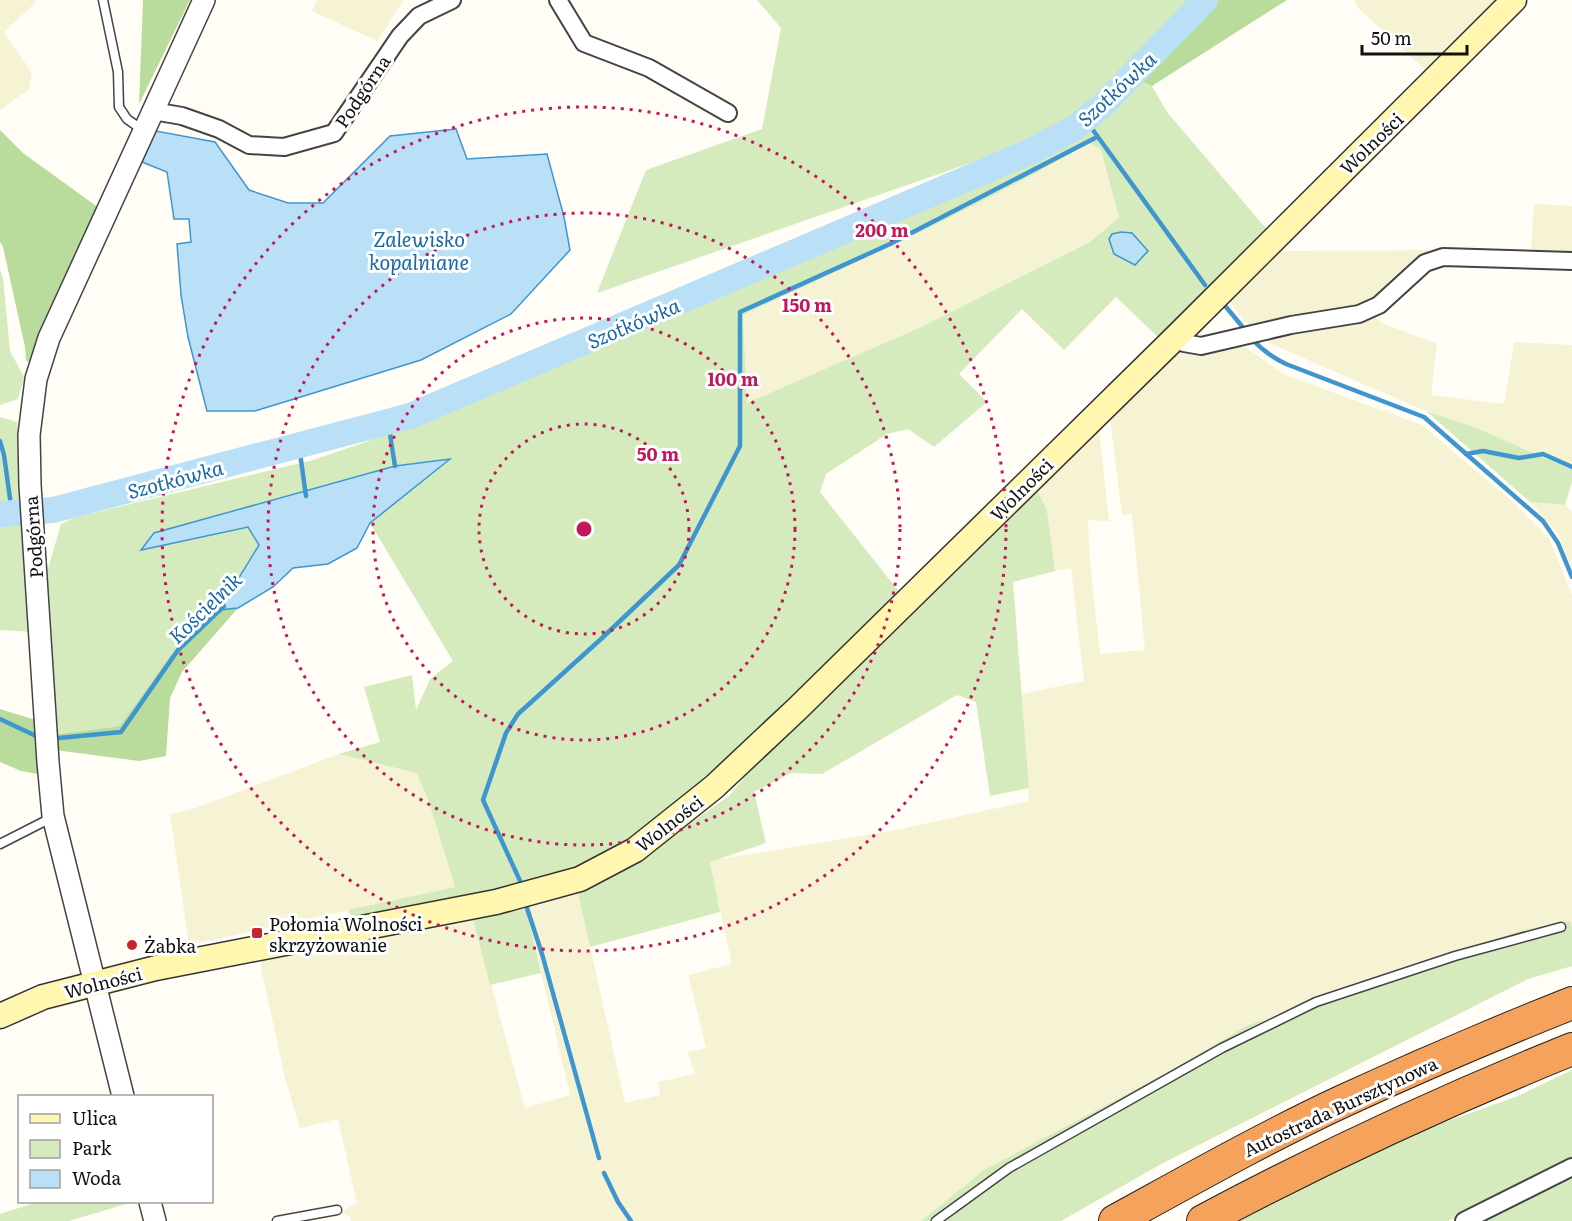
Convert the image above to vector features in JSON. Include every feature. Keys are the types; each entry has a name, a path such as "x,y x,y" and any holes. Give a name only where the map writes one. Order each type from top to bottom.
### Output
{"highway":[{"name":"Autostrada Bursztynowa","path":"1115,1221 1256,1145 1340,1103 1572,1003"},
{"path":"1203,1221 1354,1143 1499,1078 1572,1049"}],"main road":[{"name":"Wolności","path":"0,1016 43,997 156,968 496,902 579,879 635,850 714,788 908,601 1186,342 1514,0"}],"street":[{"name":"Podgórna","path":"123,1095 53,816 30,485 29,435 36,379 49,338 204,0"},
{"name":"Podgórna","path":"153,111 182,116 219,129 249,145 284,147 334,133 400,36 418,16 452,0"},
{"path":"558,0 584,43 649,68 728,113"},
{"path":"1186,342 1250,336 1291,325 1369,310 1394,294 1425,263 1443,257 1572,261"},
{"path":"1464,1221 1572,1167"},
{"path":"150,1203 155,1221"}],"lane":[{"path":"103,0 118,72 119,107 127,119 144,132"},
{"path":"0,844 53,816"},
{"path":"936,1221 1009,1168 1222,1048 1316,1002 1455,956 1561,927"},
{"path":"277,1221 337,1210"}],"shaded area":[{"path":"0,0 35,0 36,2 4,32 32,73 29,89 0,110"},
{"path":"317,0 404,0 377,41 312,11"},
{"path":"1354,0 1503,0 1430,74 1357,7"},
{"path":"1089,143 1101,150 1119,218 1090,242 919,328 747,404 743,314 933,225 1059,161"},
{"path":"1534,204 1572,206 1572,254 1531,253"},
{"path":"1429,250 1382,298 1348,310 1251,328 1229,300 1278,251"},
{"path":"1373,315 1382,323 1437,344 1431,395 1504,404 1514,342 1572,345 1572,470 1477,428 1426,411 1269,343 1269,334"},
{"path":"1236,346 1247,348 1283,374 1422,425 1515,504 1549,538 1572,595 1572,927 1570,922 1246,1026 1164,1074 984,1170 921,1221 351,1221 350,1217 340,1213 357,1203 338,1119 300,1128 285,1078 261,968 262,956 473,919 525,1108 570,1095 526,909 578,893 625,1103 660,1095 658,1082 695,1074 688,1052 706,1048 688,975 732,964 709,861 901,829 1029,801 1022,694 1084,681 1071,568 1055,571 1047,510 1036,488 1099,429 1109,521 1088,520 1090,563 1100,654 1145,650 1132,514 1122,515 1110,417 1178,349 1193,355"},
{"path":"1530,502 1565,505 1572,512 1572,567 1558,534"},
{"path":"339,754 415,773 428,799 455,887 189,945 170,814 193,809"}],"green space":[{"path":"143,0 190,0 139,104"},
{"path":"757,0 1196,0 1128,73 1081,113 1031,142 597,293 646,170 762,129 781,28"},
{"path":"1215,0 1287,0 1152,86 1138,79"},
{"path":"1138,79 1152,86 1167,112 1269,232 1159,338 1116,297 1064,350 1022,309 959,374 987,402 934,447 908,429 887,434 826,474 820,492 900,593 720,772 638,836 598,861 528,885 352,918 348,910 455,887 428,799 416,773 339,754 380,742 364,687 412,675 416,710 430,679 453,661 370,523 449,460 395,466 153,533 142,550 248,527 259,544 222,604 170,656 120,726 59,734 50,726 45,579 61,524 73,518 313,460 363,443 577,359 793,259 1074,134","holes":["1089,143 1101,150 1119,218 1090,242 919,328 747,403 743,315 1004,190"]},
{"path":"0,130 23,153 99,208 34,362 26,361 25,347 0,242"},
{"path":"0,270 3,278 10,351 24,377 18,399 0,405"},
{"path":"1426,411 1477,428 1572,470 1572,482 1565,505 1530,502"},
{"path":"0,417 17,422 21,508 34,632 0,630"},
{"path":"1036,488 1047,510 1055,571 1013,582 1029,788 990,796 976,702 957,695 822,774 791,773 754,792 766,843 710,862 720,912 590,947 578,893 630,866 729,796 749,772"},
{"path":"238,608 182,672 170,698 166,756 139,761 55,750 50,726 59,734 120,726 170,656 219,610"},
{"path":"0,709 36,720 43,775 21,771 0,762"},
{"path":"526,909 541,973 490,985 473,919"},
{"path":"1570,921 1572,966 1528,979 1163,1163 1061,1221 921,1221 984,1170 1164,1074 1246,1026 1523,930"},
{"path":"1572,1070 1572,1160 1448,1221 1234,1221 1403,1137 1518,1096"},
{"path":"1572,1178 1572,1221 1485,1221"},
{"path":"34,1203 130,1203 69,1221 0,1221 0,1214"}],"water":[{"name":"Zalewisko kopalniane","path":"456,129 467,159 547,154 564,217 570,250 511,314 421,360 255,411 207,411 188,337 181,295 177,244 191,242 189,219 174,219 167,172 142,162 156,131 215,142 249,190 288,203 323,203 390,136"},
{"path":"1132,233 1148,251 1135,265 1114,254 1109,239 1112,234"},
{"path":"450,459 370,523 357,548 328,564 293,568 273,587 238,608 219,610 259,545 248,527 141,550 154,533 395,466"}],"waterway":[{"name":"Szotkówka","path":"0,514 53,510 410,416 1032,151 1076,127 1103,105 1205,0"},
{"path":"1085,119 1205,285"},
{"path":"521,883 483,800 506,733 518,714 679,565 740,446 740,312 890,244 1097,137"},
{"path":"1226,307 1246,331"},
{"path":"1251,338 1267,353 1286,364 1424,417 1543,521 1558,543 1572,577"},
{"path":"388,422 395,466"},
{"path":"0,441 12,513"},
{"name":"Kościelnik","path":"299,446 306,496"},
{"path":"1466,454 1483,451 1519,458 1543,454 1572,467"},
{"name":"Kościelnik","path":"59,738 121,732 178,650 224,606"},
{"name":"Kościelnik","path":"0,719 34,735"},
{"path":"527,908 599,1158"},
{"path":"604,1173 618,1202 631,1221"}],"place":[{"name":"Połomia Wolności skrzyżowanie","path":"257,933"},
{"name":"Żabka","path":"132,945"}]}
